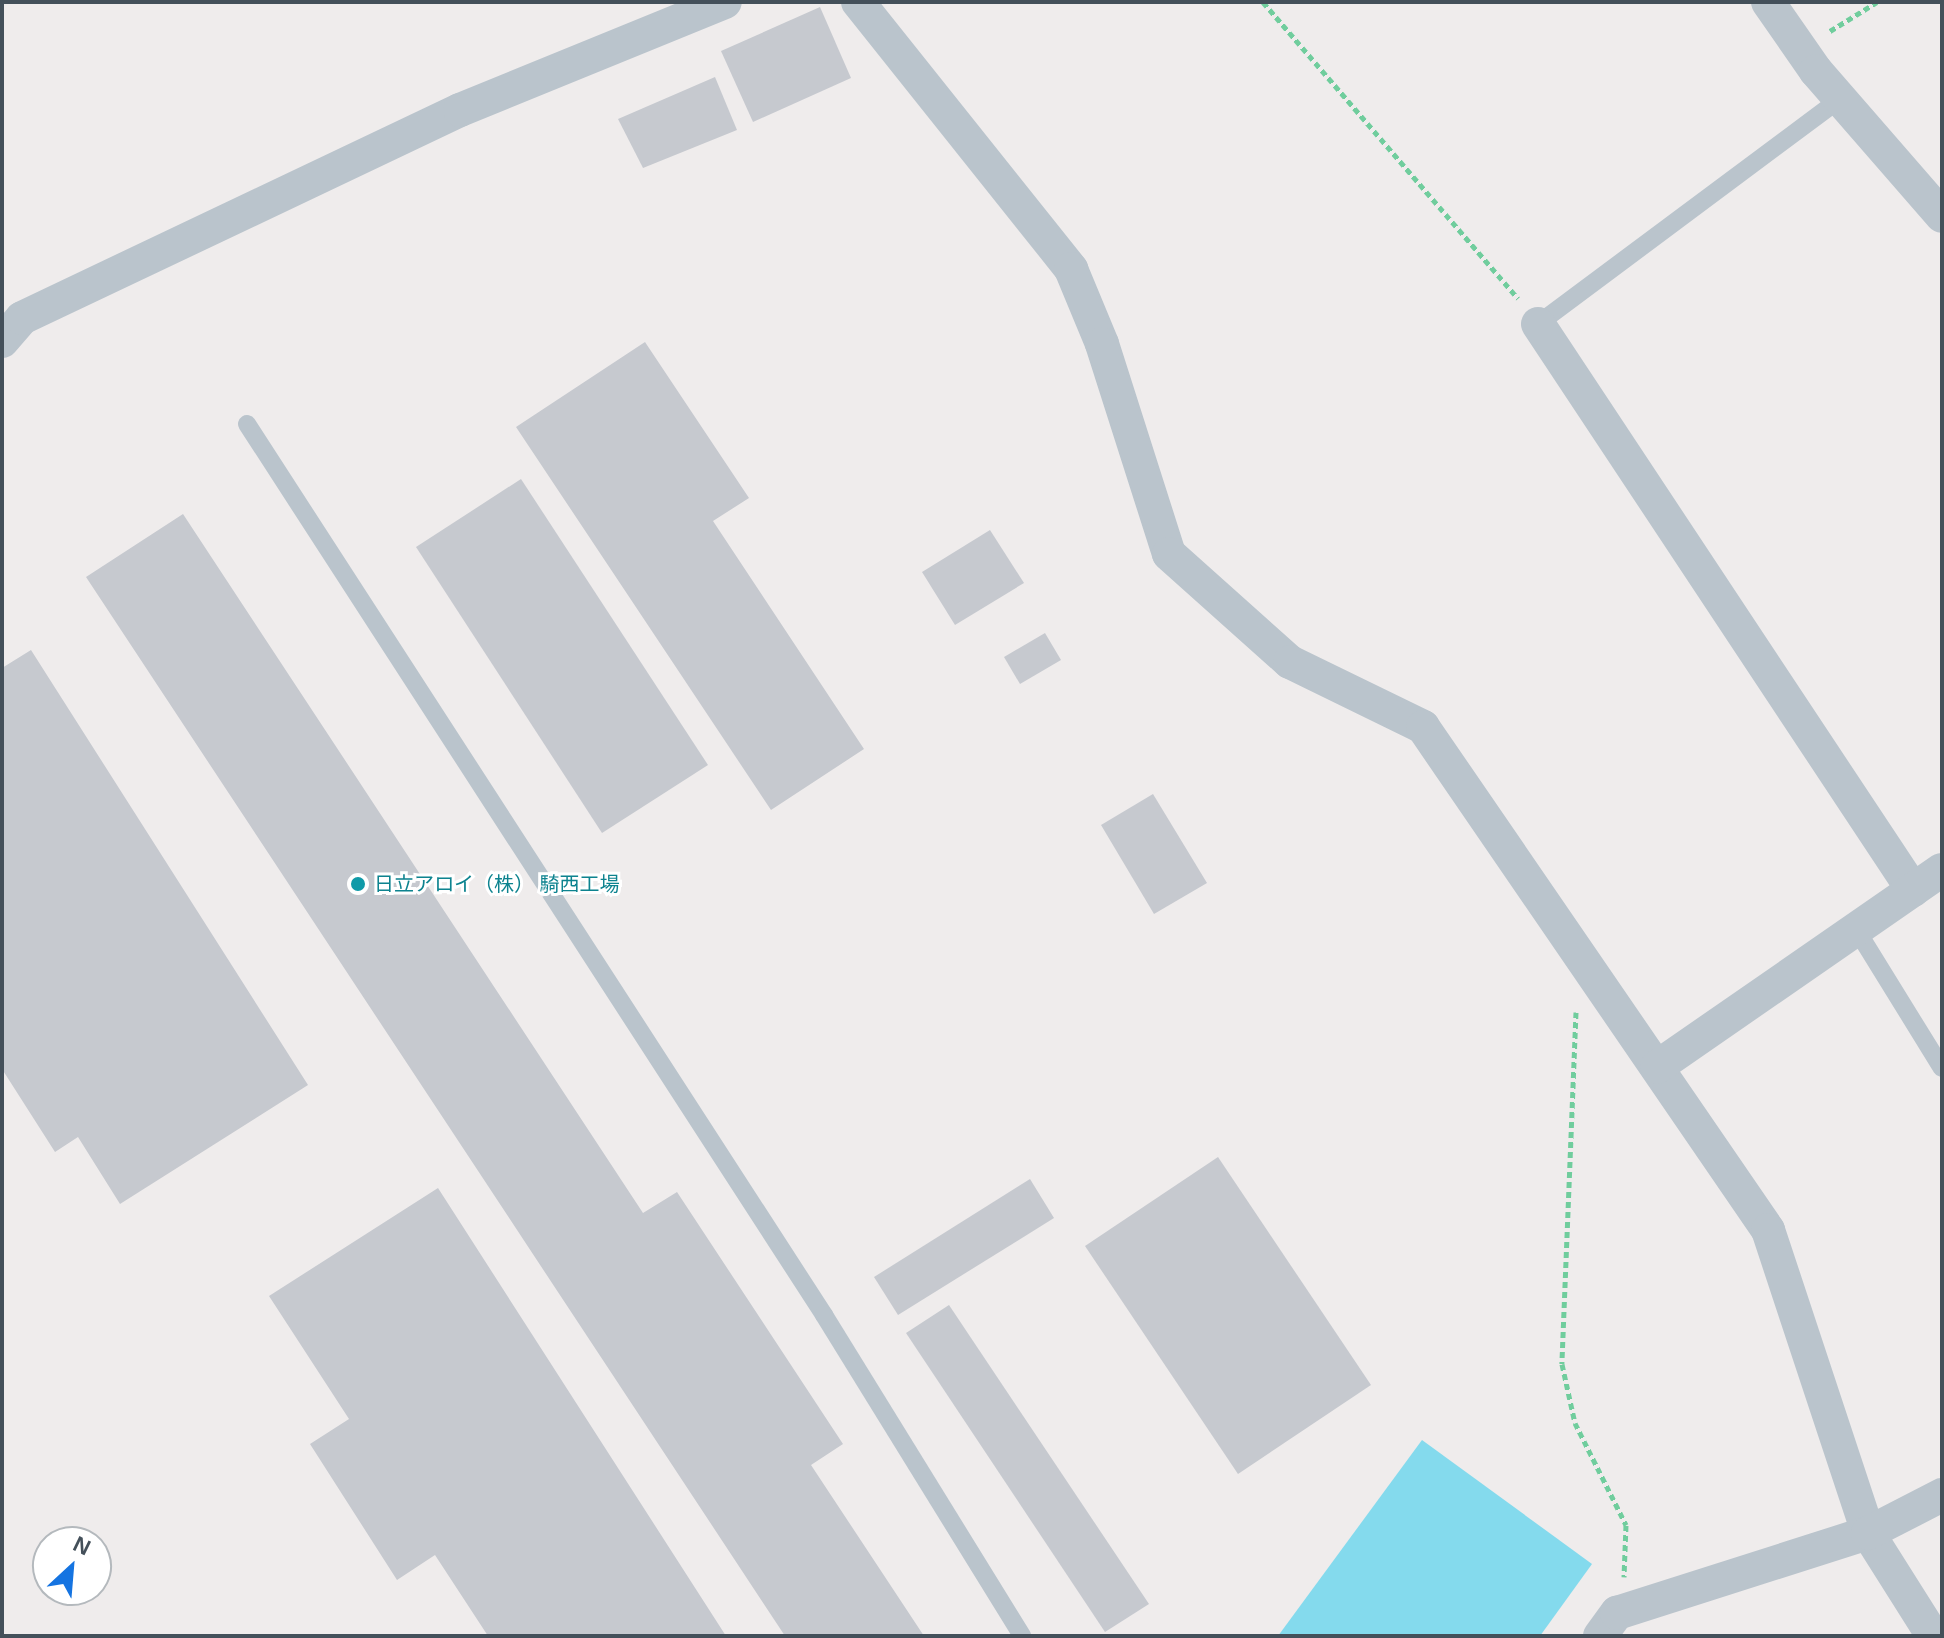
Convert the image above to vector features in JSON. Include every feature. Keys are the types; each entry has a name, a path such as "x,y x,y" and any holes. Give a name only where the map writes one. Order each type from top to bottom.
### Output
{"street":[{"path":"2,341 22,318 460,110 725,2"},
{"path":"858,2 1071,269 1102,344 1169,554 1290,662 1423,727 1768,1230 1868,1533 1933,1636"},
{"path":"1768,2 1840,99 1942,216"},
{"path":"1538,324 1913,890"},
{"path":"1657,1067 1942,870"},
{"path":"1608,1625 1868,1533 1942,1495"}],"lane":[{"path":"1538,324 1840,99"},
{"path":"247,424 824,1315 1022,1636"},
{"path":"1856,929 1942,1068"}],"path":[{"path":"1263,2 1481,249 1538,324"},
{"path":"1800,49 1877,2"},
{"path":"1576,1009 1562,1364 1575,1423 1626,1525 1608,1625"}],"water":[{"path":"1422,1440 1592,1564 1540,1636 1278,1636"}],"building":[{"path":"820,7 851,78 753,122 721,51"},
{"path":"715,77 737,130 643,168 618,119"},
{"path":"645,342 749,498 713,521 864,749 771,810 516,427"},
{"path":"521,479 708,765 602,833 416,547"},
{"name":"日立アロイ（株） 騎西工場","path":"183,514 643,1213 677,1192 843,1444 811,1465 924,1636 785,1636 86,577"},
{"path":"990,530 1024,583 955,625 922,572"},
{"path":"1045,633 1061,660 1020,684 1004,657"},
{"path":"31,650 308,1085 120,1204 78,1137 55,1152 2,1069 2,668"},
{"path":"1153,794 1207,883 1154,914 1101,825"},
{"path":"1218,1157 1371,1385 1238,1474 1085,1246"},
{"path":"1030,1179 1054,1218 898,1315 874,1277"},
{"path":"438,1188 726,1636 488,1636 435,1555 397,1580 310,1444 349,1419 269,1296"},
{"path":"949,1305 1149,1604 1105,1632 906,1333"}],"place":[{"name":"日立アロイ（株） 騎西工場","path":"358,884"}]}
